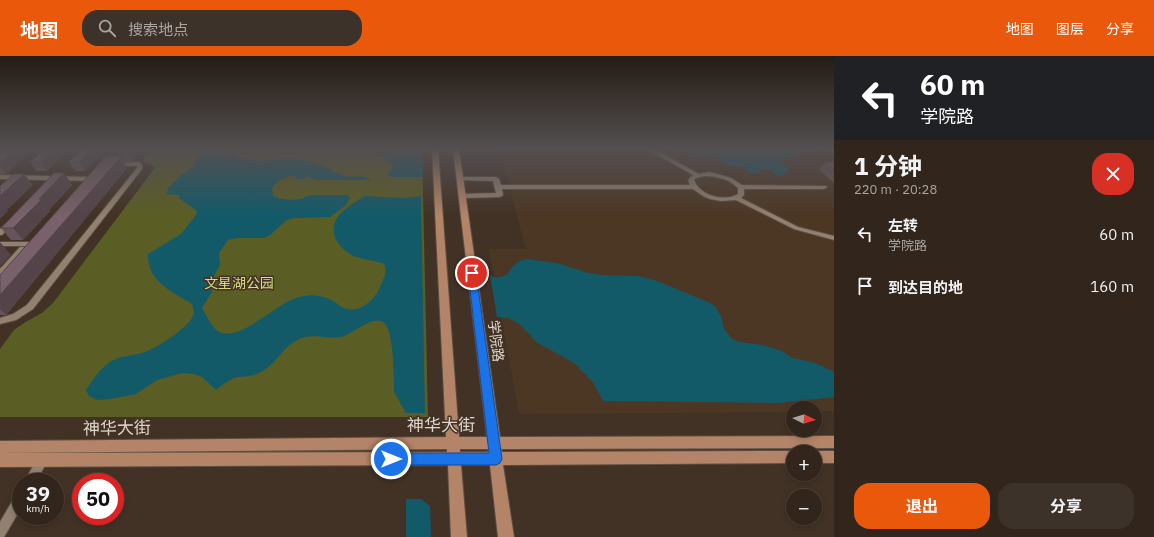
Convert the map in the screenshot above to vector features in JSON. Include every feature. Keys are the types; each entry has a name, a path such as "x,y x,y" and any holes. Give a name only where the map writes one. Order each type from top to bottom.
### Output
{"main road":[{"path":"436,171 460,537"},
{"name":"学院路","path":"459,171 506,537"},
{"name":"神华大街","path":"0,446 834,442"},
{"path":"0,460 786,457"},
{"path":"822,457 834,457"}],"street":[{"path":"0,177 55,178 85,181 93,179 100,171"},
{"path":"0,321 18,316 30,307 137,171"},
{"path":"691,171 697,175"},
{"path":"498,187 693,187 714,198 729,200 737,198 742,193 740,187 732,181 718,176 704,174 697,175 691,180 693,187"},
{"path":"50,184 55,178"},
{"path":"460,179 496,179 500,195 462,196"},
{"path":"740,187 824,187"},
{"path":"737,198 796,228 834,238"},
{"path":"0,233 16,217"},
{"path":"0,244 30,241 0,274"},
{"path":"35,473 51,446"},
{"path":"0,533 12,512"}],"shaded area":[{"path":"505,171 834,171 834,411 822,412 822,401 786,401 786,412 519,414 489,249 526,249"}],"green space":[{"name":"文星湖公园","path":"152,171 423,171 428,417 0,417 0,349 14,330 42,313 53,303"}],"water":[{"path":"187,171 334,171 344,176 365,177 371,180 316,180 308,176 303,179 296,179 295,175 276,183 272,189 273,196 278,198 291,200 300,199 311,195 348,195 350,198 346,205 330,217 294,218 287,220 270,235 264,238 238,238 228,240 219,253 220,265 213,278 212,292 202,308 213,326 222,333 240,331 288,302 305,296 314,295 327,298 342,307 350,309 355,309 366,305 378,292 385,276 384,264 356,257 345,251 337,242 335,236 334,224 337,218 345,210 365,196 403,198 421,196 425,413 406,413 394,392 393,354 391,343 387,326 383,322 379,321 374,321 363,325 344,336 334,338 311,336 299,339 288,347 269,367 263,371 254,375 234,378 216,390 202,377 194,374 182,373 157,380 136,394 97,400 89,396 86,390 97,374 106,365 119,358 145,352 157,346 186,326 193,316 194,312 192,304 162,285 156,279 149,264 148,254 181,234 196,215 197,211 179,198 179,195 167,194 168,188"},
{"path":"389,171 423,171 423,177 392,177 388,175"},
{"path":"748,171 760,171 761,173 749,173"},
{"path":"773,171 788,171 780,177 776,176"},
{"path":"527,259 557,263 588,273 601,275 638,276 657,281 708,302 716,307 722,319 724,329 732,339 739,342 762,345 782,351 792,358 815,363 834,372 834,397 786,401 779,403 603,401 593,382 574,363 536,342 520,324 508,318 497,317 490,275 496,278 507,275 515,264"},
{"path":"406,499 421,499 430,506 431,537 406,537"}],"building":[{"path":"92,171 108,171 0,295 0,275"},
{"path":"54,173 64,173 39,199 42,199 13,228 1,228"},
{"path":"14,174 24,174 0,196 0,186"}],"route":[{"path":"391,459 496,459 472,273"}]}
